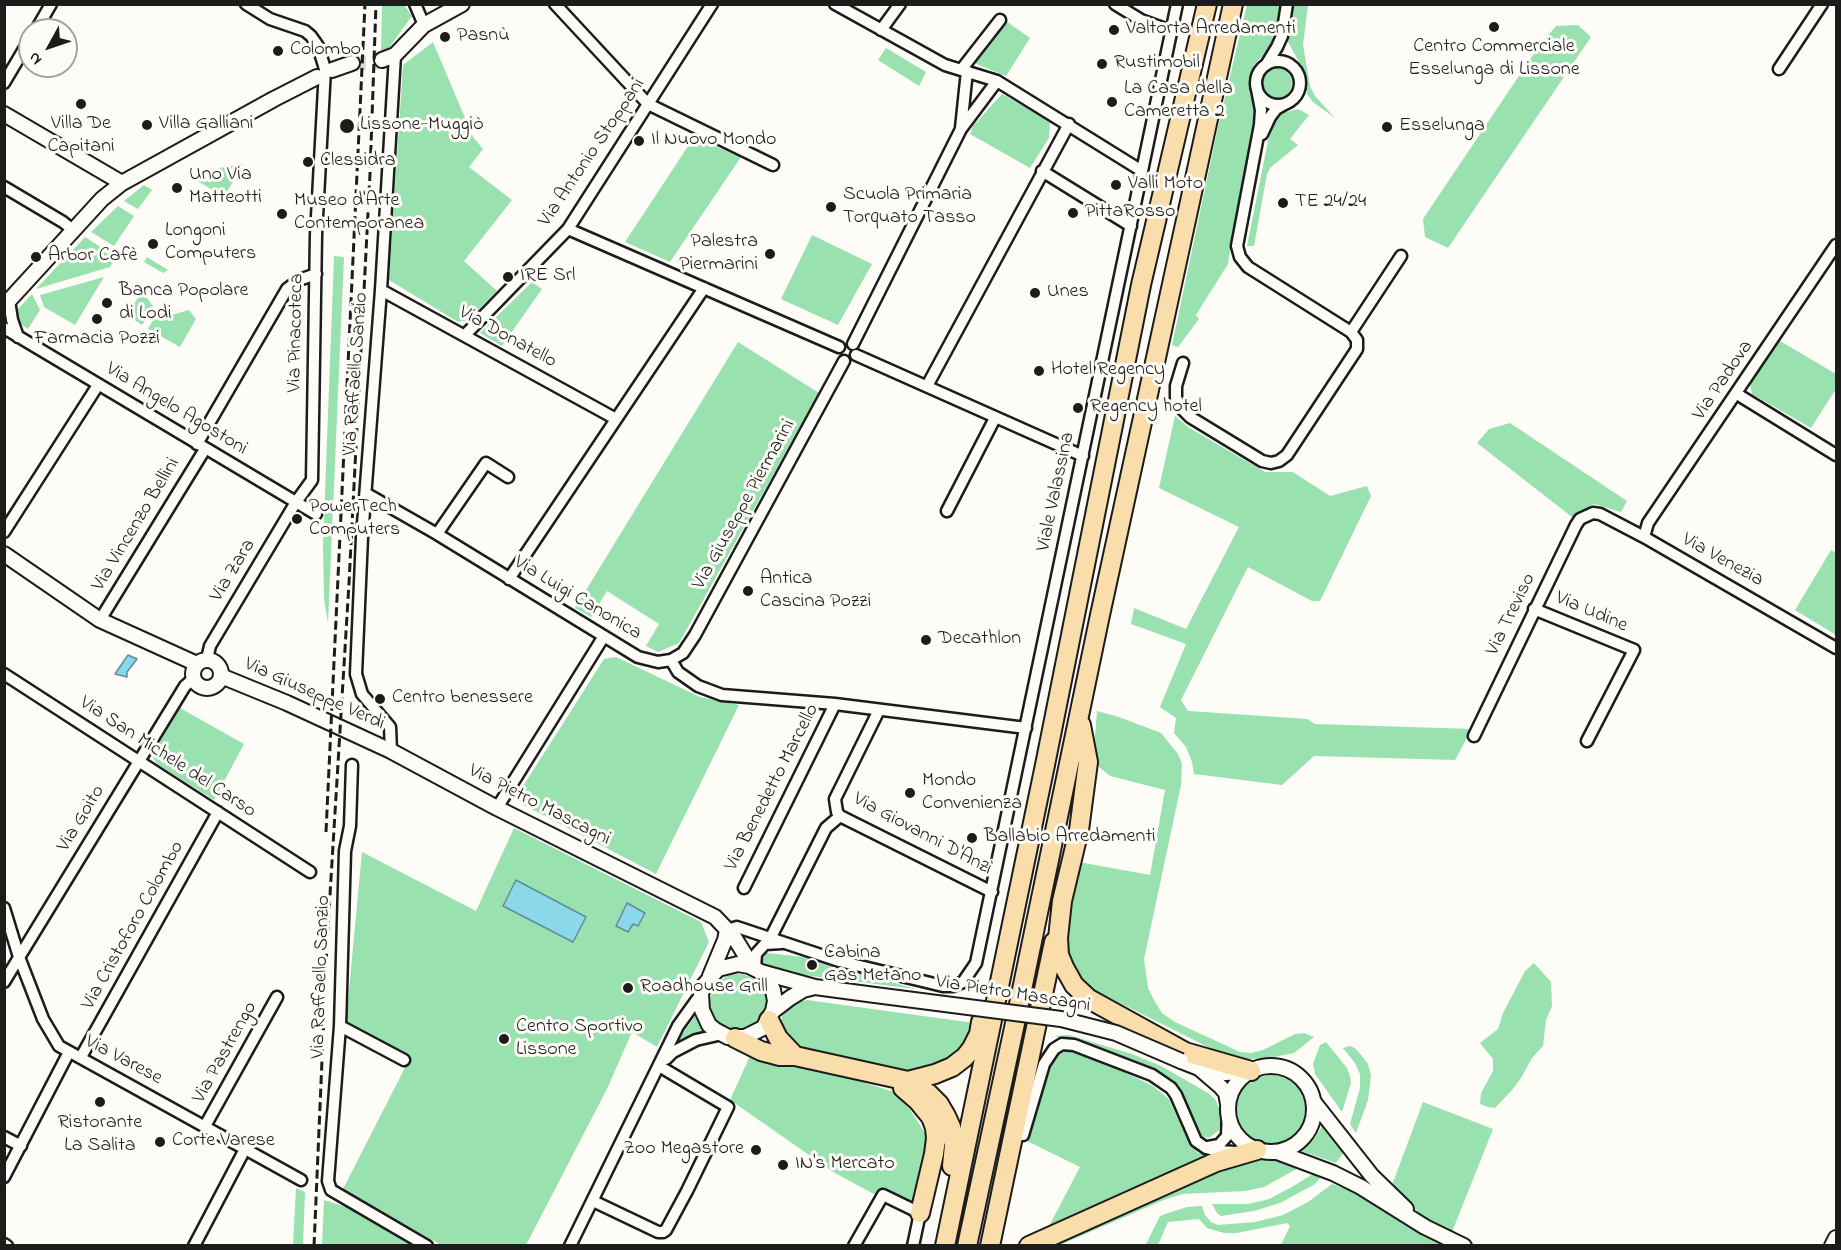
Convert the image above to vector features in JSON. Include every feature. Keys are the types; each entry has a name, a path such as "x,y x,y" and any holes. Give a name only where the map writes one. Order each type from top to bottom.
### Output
{"highway":[{"path":"944,1245 1045,765 1141,285 1207,4"},
{"path":"967,1245 1079,717 1235,4"},
{"path":"990,1245 1079,830 1088,762 1079,717"},
{"path":"899,1079 935,1074 952,1067 972,1048 979,1034 1015,856 1045,765"},
{"path":"1062,901 1058,938 1059,955 1074,985 1089,999 1185,1052 1251,1071"},
{"path":"771,1016 778,1038 795,1056"},
{"path":"728,1036 761,1051 780,1056 795,1056 899,1079 929,1094 939,1104 951,1127 954,1145 944,1245"},
{"path":"899,1079 931,1117 935,1128 934,1154 920,1213"},
{"path":"1029,1245 1216,1162 1257,1150"}],"street":[{"path":"43,18 51,4"},
{"path":"246,4 270,18 305,31 311,36 318,45 324,72"},
{"path":"415,4 424,25"},
{"path":"389,57 424,25 462,4"},
{"path":"555,4 648,104 773,165"},
{"name":"Via Antonio Stoppani","path":"465,335 568,229 712,4"},
{"path":"835,4 945,65 997,81 1142,171"},
{"path":"880,30 900,4"},
{"path":"1115,4 1141,20 1171,31"},
{"name":"Viale Valassina","path":"963,982 976,963 992,892 1177,4"},
{"path":"1183,363 1176,386 1176,398 1182,409 1190,417 1262,461 1271,463 1287,455 1357,348 1357,340 1351,332 1248,267 1240,257 1237,246 1258,145 1261,110 1256,84 1258,73 1266,65 1282,36 1287,4"},
{"path":"1779,69 1822,4"},
{"path":"961,129 964,71 1000,20"},
{"path":"1258,145 1270,117 1276,109 1297,94 1299,87 1300,80 1288,58 1282,36"},
{"name":"Via Raffaello Sanzio","path":"389,57 381,290 362,537 356,674 362,694 390,727 391,751"},
{"path":"4,83 18,59"},
{"path":"1266,65 1278,61 1291,65 1296,70"},
{"path":"19,338 7,304 102,199 122,183 220,128 324,72 352,63"},
{"name":"Via Pinacoteca","path":"296,502 312,480 316,274 324,72"},
{"path":"997,81 961,129 854,350 851,360 843,361 838,354 839,347 845,342 854,350 927,386 1083,456"},
{"path":"1256,84 1258,91 1266,101 1279,105 1285,103"},
{"path":"4,114 122,183"},
{"path":"927,386 1069,124"},
{"path":"1042,171 1131,226"},
{"path":"4,187 74,231"},
{"path":"568,229 839,347"},
{"name":"Via Padova","path":"1644,537 1648,523 1836,245"},
{"path":"1351,332 1401,256"},
{"name":"Via Vincenzo Bellini","path":"100,620 201,446 287,289 299,280 316,274"},
{"path":"509,579 704,288"},
{"name":"Via Donatello","path":"381,290 616,419"},
{"name":"Via Angelo Agostoni","path":"4,328 316,514"},
{"name":"Via Giuseppe Piermarini","path":"671,660 683,653 695,635 843,361"},
{"path":"4,532 98,385"},
{"path":"1737,394 1836,455"},
{"path":"947,511 995,418"},
{"path":"437,534 486,464 508,477"},
{"name":"Via Luigi Canonica","path":"367,494 437,534 638,657 658,662 671,660"},
{"name":"Via Zara","path":"199,667 296,502"},
{"name":"Via Venezia","path":"1587,515 1600,514 1644,537 1836,648"},
{"name":"Via Treviso","path":"1474,736 1576,525 1587,515"},
{"name":"Via Giuseppe Verdi","path":"4,554 100,620 199,667 218,664 221,676 218,683 211,688 199,685 199,667"},
{"name":"Via Udine","path":"1534,609 1634,650 1587,741"},
{"path":"497,808 604,636"},
{"path":"671,660 678,672 698,686 722,695 835,704 1026,728"},
{"name":"Via Goito","path":"4,982 185,686 199,667"},
{"name":"Via San Michele del Carso","path":"4,674 310,872"},
{"name":"Via Giuseppe Verdi","path":"221,676 287,703 391,751"},
{"name":"Via Benedetto Marcello","path":"744,888 835,704"},
{"name":"Via Giovanni D'Anzi","path":"879,710 836,799 835,806 840,816 992,892"},
{"name":"Via Pietro Mascagni","path":"391,751 497,808 715,917 734,937 755,969 768,980 775,1000 771,1016"},
{"name":"Via Raffaello Sanzio","path":"352,765 350,826 345,851 340,1026 328,1181 332,1190 427,1245"},
{"name":"Via Cristoforo Colombo","path":"81,1057 218,812"},
{"name":"Via Giovanni D'Anzi","path":"771,938 826,828 840,816"},
{"name":"Via Varese","path":"4,908 43,1018 59,1046 301,1180"},
{"name":"Via Pietro Mascagni","path":"726,930 737,927 839,961 943,986 953,986 963,982"},
{"path":"570,1245 678,1026 701,994 710,976 725,940 726,930"},
{"path":"755,969 756,954 765,944 785,943"},
{"name":"Via Pietro Mascagni","path":"710,976 718,969 728,965 755,969 815,987 1061,1019 1116,1033 1198,1068 1226,1093 1228,1108"},
{"path":"659,1066 673,1052 696,1040 754,1034 771,1016 803,990 815,987"},
{"path":"701,994 705,1018 715,1030 728,1036"},
{"name":"Via Pastrengo","path":"205,1126 277,997"},
{"path":"340,1026 404,1060"},
{"path":"1023,1135 1044,1064 1054,1049 1062,1044 1074,1045 1152,1075 1171,1089 1182,1104 1196,1141 1206,1148 1231,1152 1257,1150 1277,1152 1333,1173 1361,1187 1425,1227 1464,1245"},
{"path":"4,1177 69,1052"},
{"path":"593,1201 658,1232 666,1230 728,1107 659,1066"},
{"path":"1206,1148 1219,1145 1227,1136 1230,1096 1238,1081 1251,1071 1265,1067 1286,1069 1304,1081 1313,1101 1372,1176 1425,1227"},
{"name":"Via Pietro Mascagni","path":"1198,1068 1226,1073 1251,1071"},
{"path":"1277,1152 1295,1146 1308,1132 1313,1120 1313,1101"},
{"path":"1228,1108 1235,1132 1245,1143 1257,1150"},
{"path":"4,1137 21,1146"},
{"path":"194,1245 245,1149"},
{"path":"854,1245 883,1195 920,1213 913,1245"},
{"path":"1832,1245 1836,1238"}],"green space":[{"path":"382,5 404,5 412,16 388,49 381,51"},
{"path":"1247,5 1281,5 1277,31 1272,45 1254,65 1250,75 1249,84 1256,103 1257,114 1228,264 1196,315 1199,319 1178,347 1172,345 1219,122"},
{"path":"1293,5 1308,5 1303,45 1310,86 1315,96 1335,118 1313,102 1307,94 1305,73 1288,42"},
{"path":"1006,21 1030,38 1006,76 974,63"},
{"path":"1578,25 1591,37 1448,248 1425,237 1423,219 1539,46 1556,26"},
{"path":"433,42 473,137 483,149 469,167 512,200 464,261 497,291 468,320 458,322 389,280 403,65"},
{"path":"886,48 926,72 919,86 878,60"},
{"path":"1277,68 1288,72 1292,83 1288,94 1277,98 1266,94 1262,83 1266,72"},
{"path":"1002,94 1050,121 1049,138 1030,168 970,134 973,126"},
{"path":"1298,109 1309,115 1290,139 1298,145 1270,168 1254,246 1247,246 1271,126 1282,113"},
{"path":"694,137 741,157 670,262 625,242"},
{"path":"243,164 224,197 196,180 195,174 201,171"},
{"path":"144,185 152,190 138,209 124,201"},
{"path":"118,206 134,216 114,246 91,232"},
{"path":"812,235 872,264 838,325 781,299"},
{"path":"85,237 116,257 110,267 36,289"},
{"path":"334,256 344,257 328,623 324,599 323,546"},
{"path":"147,257 168,270 163,273 144,262"},
{"path":"104,277 75,325 44,307 40,295"},
{"path":"532,282 542,289 502,346 480,333"},
{"path":"145,287 145,295 154,308 142,325 127,315"},
{"path":"32,294 40,310 28,329 17,318 18,309"},
{"path":"159,310 175,314 189,310 196,319 180,347 148,329"},
{"path":"1780,341 1836,374 1836,389 1811,428 1752,394 1750,384"},
{"path":"738,342 819,393 679,643 658,652 646,646 659,624 607,591 591,617 575,608"},
{"path":"1175,416 1188,427 1265,472 1293,472 1330,496 1367,486 1371,496 1320,601 1312,601 1248,567 1181,700 1188,711 1307,719 1315,724 1472,729 1455,760 1314,756 1282,785 1194,774 1186,747 1174,733 1176,718 1160,707 1186,644 1131,624 1134,608 1186,629 1239,527 1159,488"},
{"path":"1510,423 1627,501 1621,512 1594,504 1572,517 1477,443 1489,429"},
{"path":"1831,550 1836,553 1836,635 1795,610"},
{"path":"616,657 700,697 739,705 656,874 522,804 520,791 604,659"},
{"path":"180,708 244,744 214,800 157,764 154,759 153,754"},
{"path":"1097,711 1161,733 1178,754 1182,764 1181,785 1144,959 1148,988 1155,1002 1162,1013 1175,1022 1240,1052 1251,1053 1263,1050 1295,1034 1304,1033 1314,1037 1294,1053 1249,1059 1235,1058 1210,1048 1094,990 1081,978 1069,961 1065,949 1070,902 1079,862 1150,875 1165,790 1110,776 1093,762"},
{"name":"Centro Sportivo Lissone","path":"514,828 701,922 709,942 657,1047 632,1032 607,1089 526,1245 441,1245 343,1189 411,1056 346,1022 362,852 476,911"},
{"path":"767,953 803,957 916,989 771,971 761,961"},
{"path":"1534,963 1551,982 1552,1006 1546,1020 1543,1046 1532,1058 1512,1090 1495,1108 1488,1107 1480,1104 1481,1093 1493,1071 1493,1059 1480,1043 1498,1029 1503,1013 1525,971"},
{"path":"732,974 744,974 754,978 762,986 766,1002 762,1018 754,1026 744,1030 732,1030 722,1026 714,1018 710,1008 710,996 714,986 722,978"},
{"path":"807,1000 974,1023 965,1047 950,1060 911,1073 793,1048 780,1028 782,1016 794,1003"},
{"path":"695,1016 704,1034 675,1044"},
{"path":"1069,1035 1132,1054 1161,1066 1208,1093 1215,1099 1220,1110 1219,1130 1209,1138 1202,1136 1181,1090 1157,1070 1130,1059 1055,1036"},
{"path":"1326,1042 1347,1068 1350,1076 1351,1083 1342,1112 1315,1074 1313,1064 1320,1045"},
{"path":"1350,1046 1355,1048 1368,1064 1371,1076 1368,1100 1356,1133 1350,1124 1360,1088 1360,1074 1355,1063 1343,1048"},
{"path":"1066,1049 1102,1061 1153,1086 1169,1099 1190,1145 1198,1153 1216,1156 1047,1230 1080,1167 1027,1141 1051,1064 1059,1052"},
{"path":"750,1056 856,1080 894,1092 909,1108 927,1136 913,1208 909,1213 835,1173 730,1100"},
{"path":"1271,1075 1284,1078 1295,1085 1302,1096 1305,1109 1302,1122 1295,1133 1284,1140 1271,1143 1258,1140 1247,1133 1240,1122 1237,1109 1240,1096 1247,1085 1258,1078"},
{"path":"1423,1102 1493,1129 1452,1232 1427,1221 1392,1185"},
{"path":"1323,1118 1346,1149 1336,1163 1301,1151 1315,1138 1321,1128"},
{"path":"1258,1158 1276,1159 1300,1167 1264,1187 1245,1191 1183,1194 1166,1199 1060,1245 1041,1246 1236,1162"},
{"path":"1313,1174 1321,1177 1315,1184 1280,1203 1254,1211 1221,1216 1212,1204 1248,1204 1269,1199"},
{"path":"1332,1184 1353,1192 1406,1224 1448,1245 1281,1245 1290,1226 1287,1223 1237,1233 1224,1233 1207,1228 1199,1219 1168,1222 1158,1245 1145,1246 1160,1216 1171,1212 1187,1207 1202,1206 1205,1215 1211,1222 1218,1225 1255,1222 1283,1215 1308,1202"},
{"path":"296,1188 305,1192 303,1245 293,1245"},
{"path":"324,1200 346,1207 411,1245 322,1245"}],"water":[{"path":"128,655 137,659 127,672 127,677 115,674"},
{"path":"516,880 586,917 573,942 503,906"},
{"path":"627,903 645,913 638,926 633,924 628,932 616,926"}],"tunnel":[{"path":"352,63 375,63 382,60"}],"railway":[{"path":"326,832 365,4"},
{"path":"314,1246 327,944 349,583 370,174 376,4"}],"place":[{"name":"Centro Commerciale Esselunga di Lissone","path":"1494,27"},
{"name":"Valtorta Arredamenti","path":"1114,30"},
{"name":"Pasnù","path":"445,37"},
{"name":"Colombo","path":"278,51"},
{"name":"Rustimobil","path":"1102,64"},
{"name":"La Casa della Cameretta 2","path":"1112,102"},
{"name":"Villa De Capitani","path":"81,104"},
{"name":"Villa Galliani","path":"147,125"},
{"name":"Lissone-Muggiò","path":"347,126"},
{"name":"Esselunga","path":"1387,127"},
{"name":"Il Nuovo Mondo","path":"639,141"},
{"name":"Clessidra","path":"308,162"},
{"name":"Valli Moto","path":"1116,185"},
{"name":"Uno Via Matteotti","path":"177,188"},
{"name":"TE 24/24","path":"1283,203"},
{"name":"Scuola Primaria Torquato Tasso","path":"831,207"},
{"name":"PittaRosso","path":"1073,213"},
{"name":"Museo d'Arte Contemporanea","path":"282,214"},
{"name":"Longoni Computers","path":"153,244"},
{"name":"Palestra Piermarini","path":"770,254"},
{"name":"Arbor Cafè","path":"36,257"},
{"name":"IRE Srl","path":"508,277"},
{"name":"Unes","path":"1035,293"},
{"name":"Banca Popolare di Lodi","path":"107,303"},
{"name":"Farmacia Pozzi","path":"97,319"},
{"name":"Hotel Regency","path":"1039,371"},
{"name":"Regency hotel","path":"1078,408"},
{"name":"PowerTech Computers","path":"297,519"},
{"name":"Antica Cascina Pozzi","path":"748,591"},
{"name":"Decathlon","path":"926,640"},
{"name":"Centro benessere","path":"380,699"},
{"name":"Mondo Convenienza","path":"910,793"},
{"name":"Ballabio Arredamenti","path":"972,838"},
{"name":"Cabina Gas Metano","path":"812,965"},
{"name":"Roadhouse Grill","path":"628,988"},
{"name":"Centro Sportivo Lissone","path":"504,1039"},
{"name":"Ristorante La Salita","path":"100,1102"},
{"name":"Corte Varese","path":"160,1142"},
{"name":"Zoo Megastore","path":"756,1150"},
{"name":"IN's Mercato","path":"783,1165"}]}
